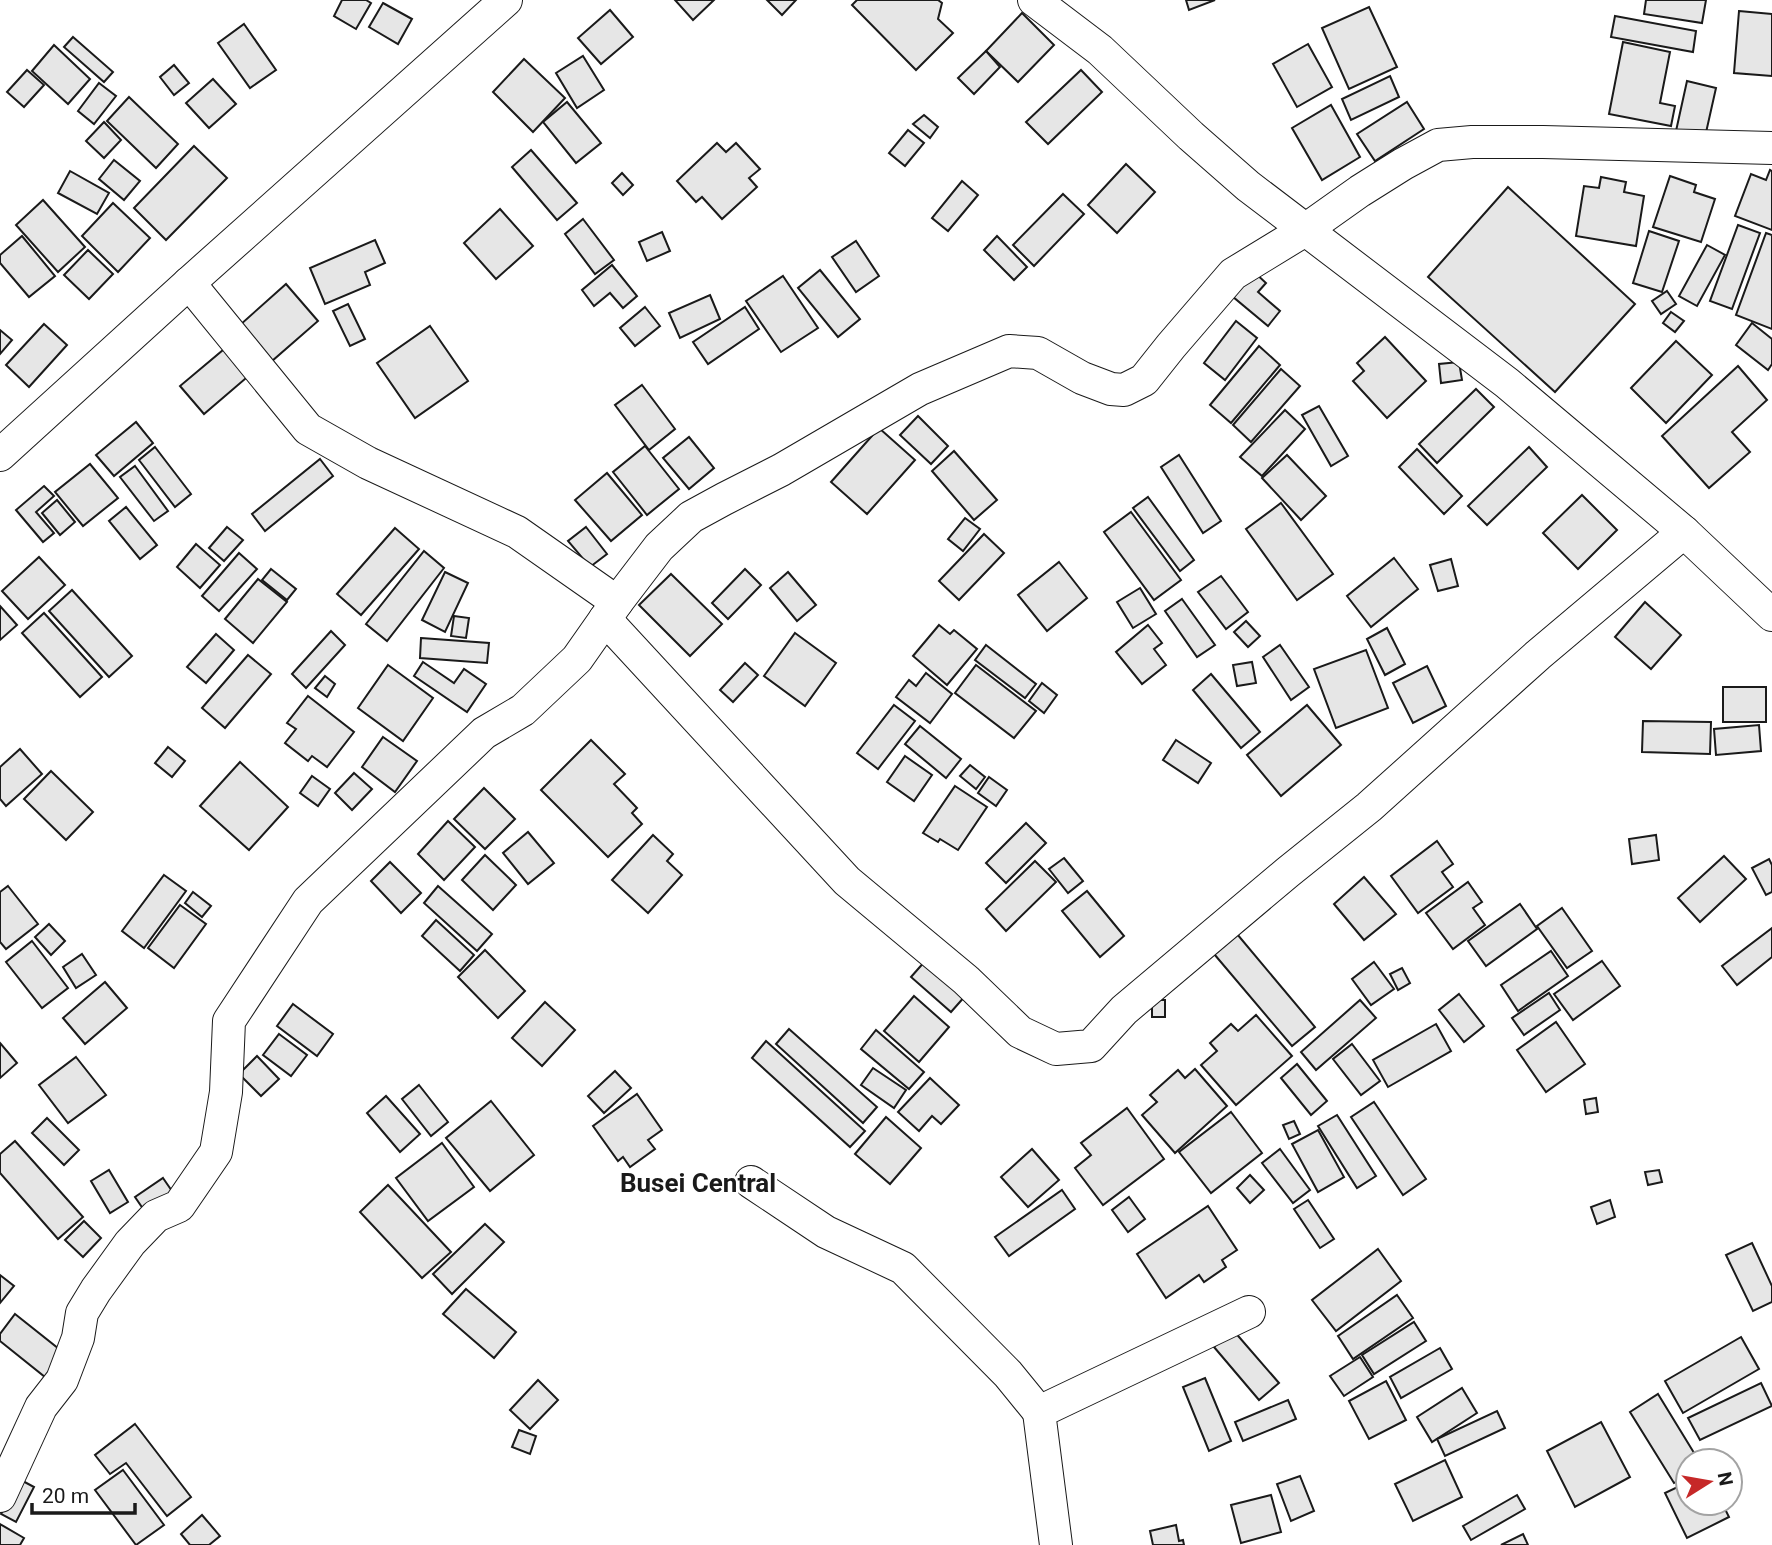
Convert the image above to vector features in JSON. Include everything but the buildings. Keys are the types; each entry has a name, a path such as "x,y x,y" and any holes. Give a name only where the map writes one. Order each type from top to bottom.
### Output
{"street":[{"path":"0,455 506,0"},
{"path":"1034,0 1100,50 1238,178 1507,383 1684,533 1772,615"},
{"path":"0,1496 41,1407 62,1380 78,1338 82,1313 96,1290 130,1243 156,1216 179,1206 216,1152 226,1091 229,1021 308,901 484,733 523,710 577,659 659,547 691,517 782,470 920,389 1009,351 1038,353 1082,378 1111,389 1124,390 1144,380 1233,274 1305,230 1360,191 1438,145 1543,142 1772,148"},
{"path":"189,283 308,429 369,463 517,532 611,610 848,881 966,980 1020,1032 1055,1049 1091,1046 1124,1010 1369,807 1538,655 1684,533"},
{"path":"751,1182 827,1232 903,1268 1008,1374 1039,1412 1056,1545"},
{"path":"1039,1412 1249,1312"}],"district":[{"name":"Busei Central","path":"698,1183"}]}
